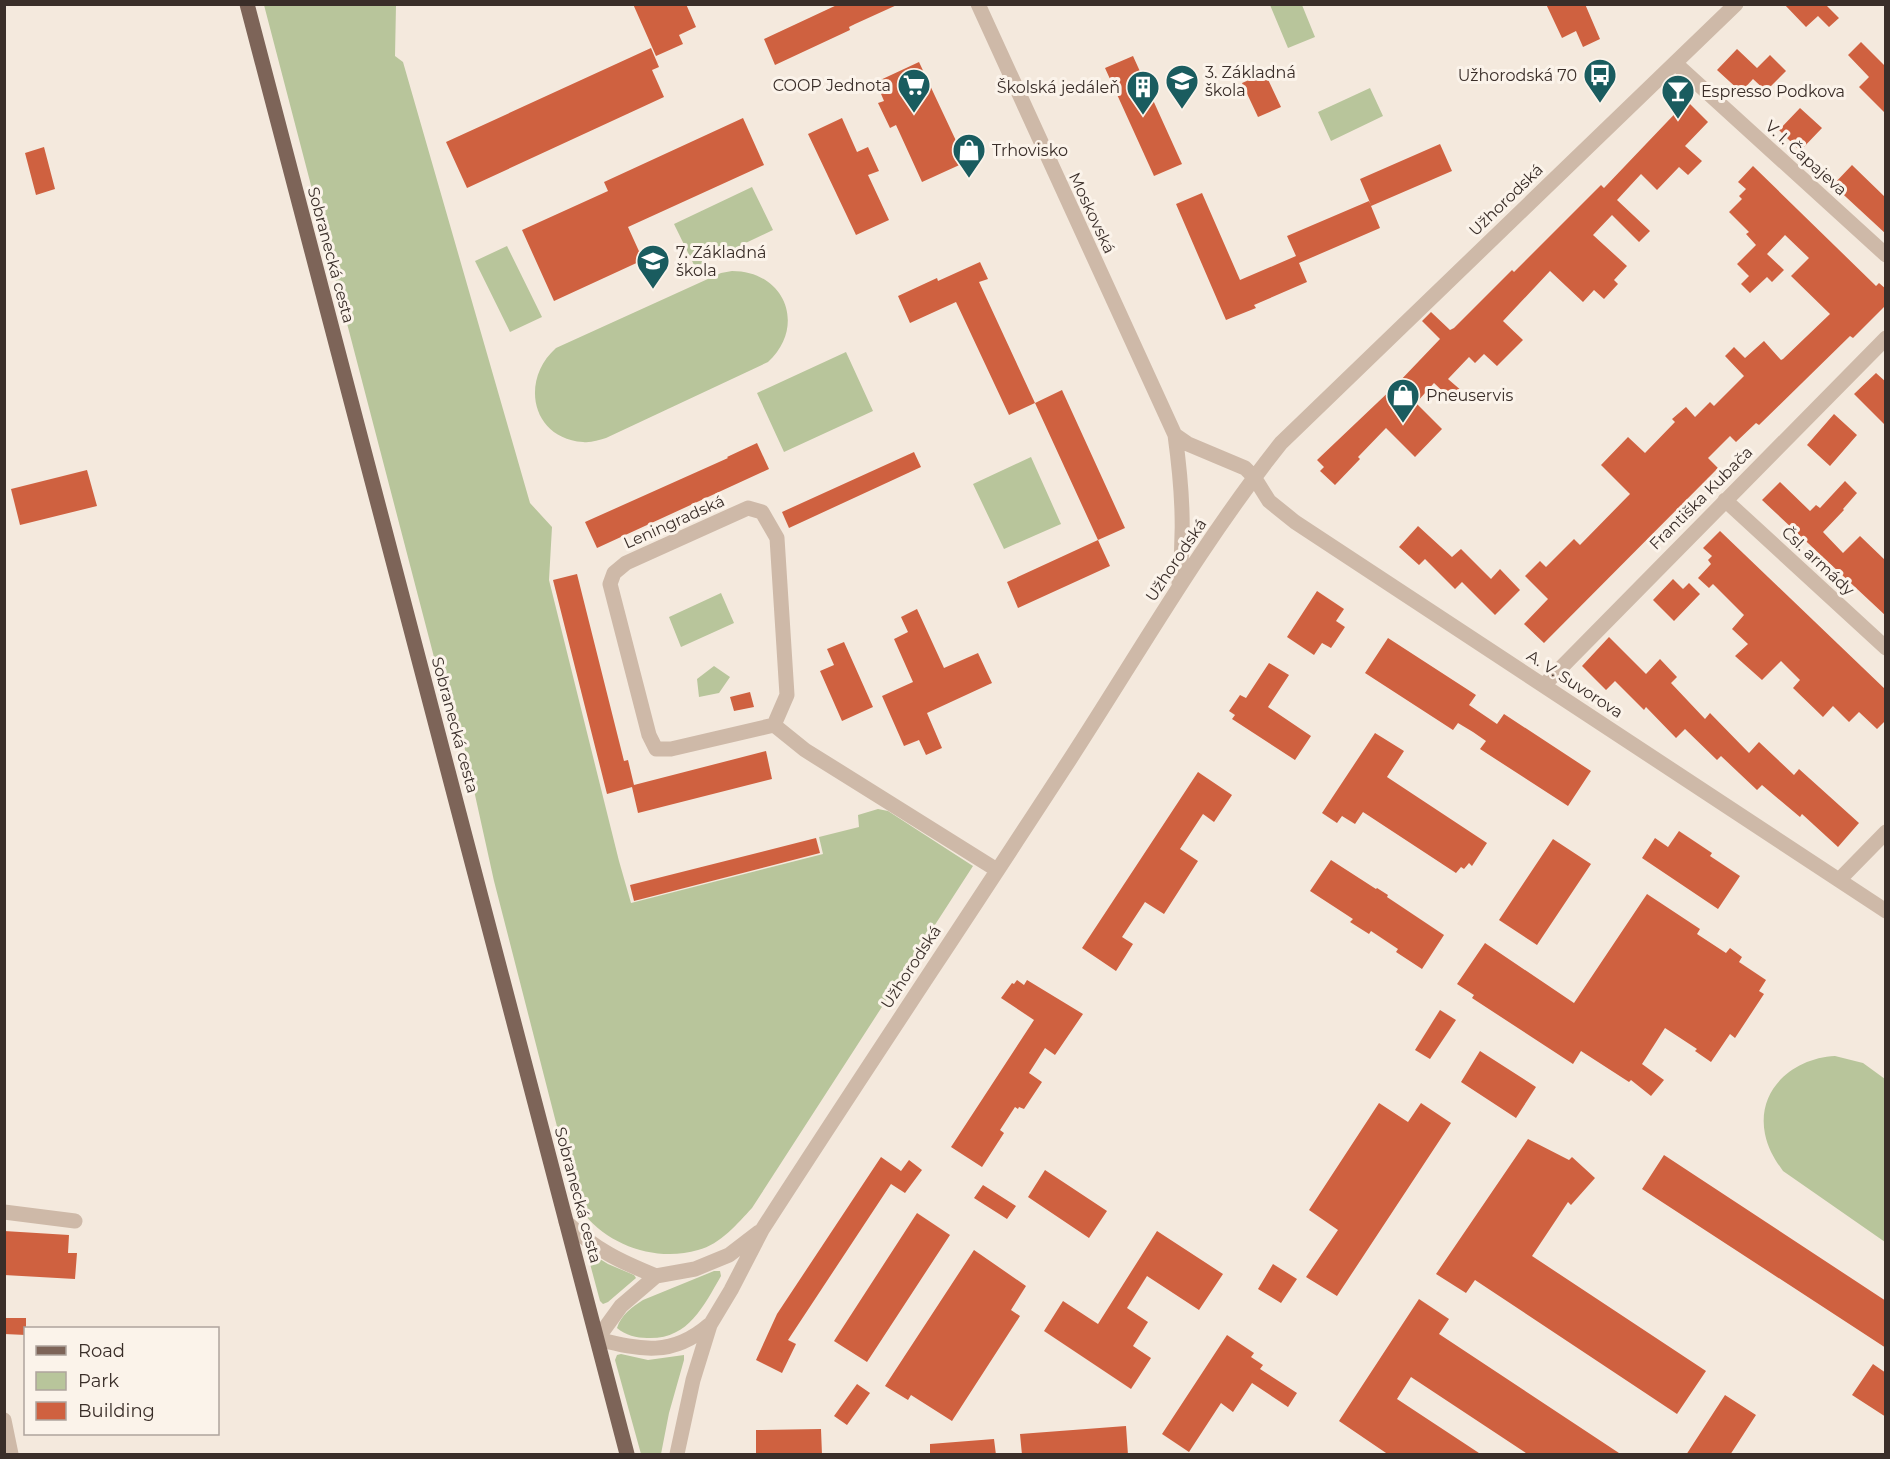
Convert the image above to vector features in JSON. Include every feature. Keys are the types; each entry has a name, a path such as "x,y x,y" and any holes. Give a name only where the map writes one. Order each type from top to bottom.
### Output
{"main road":[{"name":"Sobranecká cesta","path":"248,4 627,1455"}],"street":[{"name":"Moskovská","path":"978,4 1175,435 1184,510 1183,553 1179,586"},
{"name":"Užhorodská","path":"677,1455 693,1380 710,1325 762,1230 1063,770 1179,586 1254,477 1281,443 1736,4"},
{"name":"V. I. Čapajeva","path":"1675,63 1886,255"},
{"name":"Františka Kubača","path":"1544,685 1886,338"},
{"path":"1175,435 1188,444 1245,468 1254,477"},
{"name":"A. V. Suvorova","path":"1254,477 1269,501 1295,522 1886,911"},
{"name":"Čsl. armády","path":"1725,500 1886,648"},
{"name":"Leningradská","path":"748,508 762,512 777,538 787,695 774,725 671,749 656,749 648,735 610,584 614,573 626,563 748,508"},
{"path":"774,725 805,750 997,870"},
{"path":"1839,880 1886,832"},
{"path":"4,1212 75,1221"},
{"path":"566,1222 596,1248 624,1263 657,1276"},
{"name":"Užhorodská","path":"710,1325 693,1339 670,1347 630,1348 597,1339 621,1306 657,1276 695,1269 729,1255 762,1230"},
{"path":"4,1420 11,1455"}],"green space":[{"path":"264,5 396,5 395,56 403,62 530,503 552,527 549,580 631,903 823,854 819,837 859,827 858,815 878,809 888,811 973,866 752,1208 728,1233 698,1250 668,1254 637,1249 608,1236 585,1215 580,1207 571,1181 494,881 460,727 441,684"},
{"path":"1270,5 1302,5 1315,37 1288,48"},
{"path":"1370,88 1383,116 1331,141 1318,112"},
{"path":"752,187 773,230 695,267 674,224"},
{"path":"507,246 542,317 510,332 475,261"},
{"path":"732,271 750,273 765,280 777,290 784,303 788,317 786,333 780,348 768,362 606,438 583,442 565,438 552,430 542,419 536,406 535,391 538,376 545,361 556,348 721,273"},
{"path":"846,352 873,411 784,452 757,393"},
{"path":"1031,457 1061,524 1004,549 973,484"},
{"path":"721,593 734,623 681,647 669,617"},
{"path":"714,666 730,677 719,693 699,697 697,679"},
{"path":"1835,1056 1863,1063 1885,1079 1885,1242 1783,1171 1766,1139 1764,1118 1766,1103 1772,1090 1781,1079 1805,1063"},
{"path":"590,1256 595,1256 636,1278 603,1304 600,1301 589,1260"},
{"path":"714,1271 720,1271 721,1276 708,1299 693,1319 673,1334 647,1338 631,1336 617,1328 624,1315 643,1300"},
{"path":"617,1355 648,1360 684,1355 661,1454 641,1454 615,1360"}],"building":[{"path":"633,4 686,4 696,27 679,35 683,44 656,56"},
{"path":"839,4 899,4 775,65 764,39"},
{"path":"1546,4 1585,4 1600,39 1583,47 1576,31 1562,38"},
{"path":"1784,4 1829,4 1827,6 1839,18 1829,27 1818,16 1806,27"},
{"path":"1861,42 1886,67 1886,114 1859,87 1869,77 1848,55"},
{"path":"651,48 659,67 652,70 664,97 467,188 446,142"},
{"path":"1737,49 1757,68 1770,55 1786,71 1766,91 1753,79 1741,92 1717,70"},
{"name":"Školská jedáleň","path":"1133,56 1182,164 1154,176 1105,68"},
{"name":"COOP Jednota","path":"919,62 966,162 922,182 896,125 890,128 878,103 884,101 876,82"},
{"path":"1265,73 1281,107 1258,117 1242,83"},
{"path":"1687,101 1708,122 1685,146 1702,161 1688,175 1679,167 1657,190 1641,174 1617,200 1650,231 1639,242 1612,215 1593,235 1627,266 1614,280 1618,284 1604,299 1594,290 1583,302 1550,271 1503,321 1523,340 1497,366 1484,354 1475,363 1469,357 1448,379 1463,392 1454,402 1434,383 1416,403 1442,429 1415,457 1386,428 1335,485 1320,471 1324,467 1317,460 1397,384 1440,339 1422,321 1431,312 1450,330 1454,328 1601,185 1604,188"},
{"path":"1800,108 1822,128 1800,151 1779,130"},
{"path":"743,118 764,165 628,227 643,260 554,301 522,230 608,191 604,182"},
{"path":"842,118 857,152 868,147 879,171 868,175 889,220 856,235 808,134"},
{"path":"1440,144 1452,171 1371,206 1380,228 1299,263 1307,282 1254,305 1256,308 1226,320 1176,204 1202,193 1240,280 1296,256 1287,236 1369,201 1371,205 1360,179"},
{"path":"44,147 55,189 36,195 25,153"},
{"path":"1852,165 1886,198 1886,234 1833,185"},
{"path":"1753,166 1876,286 1879,283 1886,289 1886,305 1853,338 1850,336 1759,425 1756,423 1736,442 1730,436 1708,458 1718,468 1544,643 1524,624 1548,599 1525,576 1540,561 1546,567 1574,539 1580,545 1630,494 1601,465 1628,437 1645,453 1675,422 1672,419 1686,407 1695,417 1710,402 1714,406 1744,376 1725,356 1734,347 1745,358 1764,341 1781,360 1830,314 1791,276 1809,258 1785,235 1767,254 1784,270 1772,282 1767,277 1750,293 1741,284 1749,276 1737,264 1756,245 1746,234 1749,232 1729,212 1742,199 1739,196 1746,189 1738,182"},
{"path":"980,262 988,279 979,282 1035,403 1009,415 956,302 910,323 898,296"},
{"path":"1876,373 1886,382 1886,426 1854,394"},
{"path":"1062,390 1125,528 1098,540 1035,403"},
{"path":"1834,414 1857,435 1830,466 1807,445"},
{"path":"757,443 769,469 597,548 585,522"},
{"path":"914,452 921,467 789,528 782,512"},
{"path":"87,470 97,506 20,525 11,489"},
{"path":"1845,481 1857,493 1823,532 1843,553 1860,536 1886,561 1886,616 1762,500 1780,482 1810,511 1816,505 1820,508"},
{"path":"1418,526 1452,557 1461,549 1491,579 1500,569 1520,590 1495,615 1462,582 1455,589 1425,559 1419,565 1399,547"},
{"path":"1720,531 1886,690 1886,720 1877,729 1859,712 1849,722 1833,706 1823,717 1793,688 1800,680 1781,661 1762,680 1735,656 1748,644 1732,629 1744,615 1713,584 1709,588 1698,578 1711,564 1708,560 1712,556 1703,548"},
{"path":"1098,540 1110,566 1018,608 1007,582"},
{"path":"577,574 624,761 628,760 634,785 766,751 772,779 638,813 632,787 607,794 553,580"},
{"path":"1673,579 1683,589 1689,583 1700,594 1674,621 1653,600"},
{"path":"1317,591 1344,609 1336,621 1345,627 1331,648 1322,643 1314,655 1287,637"},
{"path":"917,609 944,668 978,653 992,683 927,713 942,748 926,755 919,740 904,746 882,696 913,682 894,639 908,632 901,617"},
{"path":"1609,637 1646,674 1660,659 1677,677 1671,683 1705,719 1710,713 1749,753 1759,742 1794,775 1799,769 1859,823 1838,847 1802,814 1800,817 1762,785 1757,790 1721,756 1717,760 1685,729 1676,738 1646,707 1644,710 1615,681 1606,690 1582,666"},
{"path":"1388,638 1476,695 1469,705 1497,724 1504,714 1591,771 1568,806 1480,749 1486,741 1473,732 1458,723 1453,730 1365,673"},
{"path":"844,642 873,707 842,721 820,671 834,665 827,649"},
{"path":"1269,663 1289,675 1268,707 1311,736 1295,760 1232,719 1235,715 1229,711 1240,695 1246,698"},
{"path":"750,692 754,707 734,711 730,697"},
{"path":"1375,733 1404,751 1387,777 1487,843 1472,866 1469,863 1456,873 1363,812 1355,824 1342,816 1337,823 1322,813"},
{"path":"1198,772 1232,795 1214,822 1203,814 1180,849 1198,861 1164,914 1145,902 1122,937 1133,944 1116,971 1082,948"},
{"path":"1679,831 1712,853 1710,856 1740,876 1718,909 1642,858 1655,838 1668,847"},
{"path":"816,838 820,853 634,901 630,885"},
{"path":"1553,839 1591,864 1537,945 1499,920"},
{"path":"1331,860 1388,895 1387,897 1444,935 1422,969 1396,952 1398,949 1371,931 1369,934 1350,922 1353,919 1310,891"},
{"path":"1647,894 1700,929 1697,934 1726,953 1730,948 1742,957 1739,962 1766,980 1759,991 1764,994 1735,1038 1730,1034 1711,1062 1695,1051 1697,1049 1665,1028 1642,1064 1664,1080 1651,1096 1631,1080 1629,1082 1581,1051 1573,1064 1472,998 1474,995 1457,984 1485,943 1574,1003"},
{"path":"1017,980 1024,985 1027,980 1083,1014 1055,1055 1045,1048 1029,1073 1042,1082 1024,1109 1015,1107 1000,1130 1004,1133 982,1167 951,1147 1034,1020 1001,998"},
{"path":"1440,1010 1456,1020 1430,1059 1415,1050"},
{"path":"1480,1051 1536,1087 1516,1118 1461,1082"},
{"path":"1379,1103 1408,1122 1421,1103 1451,1123 1337,1296 1306,1277 1338,1230 1309,1210"},
{"path":"1528,1139 1569,1160 1572,1157 1595,1178 1571,1205 1568,1202 1532,1256 1706,1371 1677,1414 1475,1280 1466,1293 1436,1274"},
{"path":"1664,1155 1886,1301 1886,1348 1642,1189"},
{"path":"881,1157 901,1171 909,1160 922,1170 905,1193 891,1184 788,1340 796,1344 782,1373 756,1360 777,1314"},
{"path":"1045,1170 1107,1211 1089,1238 1028,1197"},
{"path":"983,1185 1016,1206 1007,1219 974,1198"},
{"path":"917,1213 950,1235 867,1362 834,1341"},
{"path":"4,1231 69,1235 68,1253 77,1253 75,1279 4,1275"},
{"path":"1157,1231 1223,1274 1199,1310 1147,1276 1127,1308 1148,1322 1133,1346 1151,1358 1131,1389 1044,1331 1063,1301 1098,1324"},
{"path":"974,1250 1026,1286 1011,1310 1020,1316 952,1421 911,1395 908,1400 885,1386"},
{"path":"1273,1264 1297,1279 1281,1303 1258,1289"},
{"path":"1419,1299 1449,1319 1439,1334 1622,1455 1529,1455 1411,1377 1397,1399 1482,1455 1389,1455 1339,1421"},
{"path":"4,1318 26,1318 24,1335 4,1334"},
{"path":"1227,1335 1254,1353 1251,1357 1263,1365 1260,1369 1297,1393 1288,1407 1252,1383 1233,1412 1221,1403 1189,1452 1162,1434"},
{"path":"1873,1364 1886,1373 1886,1417 1852,1395"},
{"path":"857,1384 870,1393 847,1425 834,1416"},
{"path":"1725,1395 1756,1415 1730,1455 1686,1455"},
{"path":"1126,1426 1128,1455 1022,1455 1020,1434"},
{"path":"821,1429 822,1455 756,1455 756,1430"},
{"path":"994,1439 996,1455 930,1455 930,1444"}],"place":[{"name":"Užhorodská 70","path":"1600,104"},
{"name":"3. Základná škola","path":"1182,110"},
{"name":"COOP Jednota","path":"914,114"},
{"name":"Školská jedáleň","path":"1143,116"},
{"name":"Espresso Podkova","path":"1678,120"},
{"name":"Trhovisko","path":"969,179"},
{"name":"7. Základná škola","path":"653,290"},
{"name":"Pneuservis","path":"1403,424"}]}
